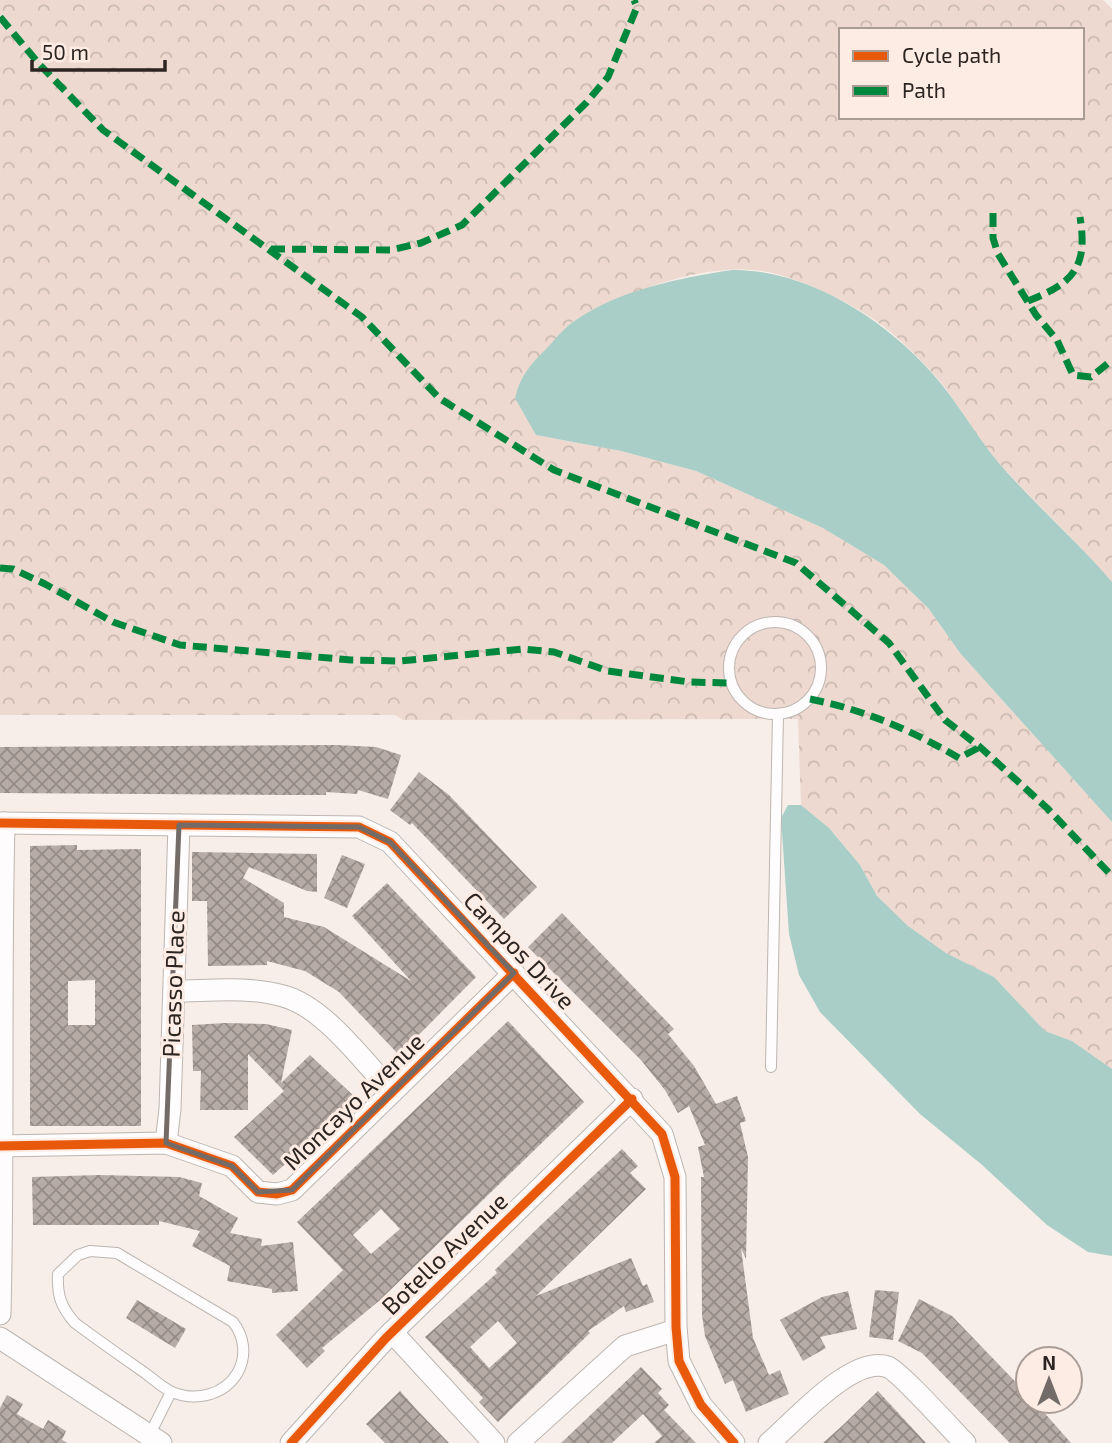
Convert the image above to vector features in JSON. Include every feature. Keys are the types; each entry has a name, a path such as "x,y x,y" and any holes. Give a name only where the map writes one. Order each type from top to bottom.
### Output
{"street":[{"name":"Campos Drive","path":"2,823 359,827 390,842 662,1134 675,1177 676,1329 679,1361 701,1405 734,1443"},
{"path":"0,1314 2,823"},
{"name":"Picasso Place","path":"166,1143 179,825"},
{"name":"Moncayo Avenue","path":"2,1146 166,1143 232,1166 258,1192 277,1194 292,1190 514,973"},
{"path":"174,991 214,988 282,995 300,1003 317,1014 392,1092"},
{"name":"Botello Avenue","path":"291,1443 392,1332 632,1099"},
{"path":"518,1443 625,1346 676,1329"},
{"path":"392,1332 494,1443"},
{"path":"0,1338 155,1440"},
{"path":"769,1443 845,1375 868,1364 890,1367 965,1443"}],"lane":[{"path":"777,621 798,628 815,643 822,672 810,699 790,712 778,714 749,707 730,683 728,668 730,653 737,640 748,629 777,621"},
{"path":"771,1067 778,714"},
{"path":"90,1251 117,1253 233,1322 242,1334 241,1366 234,1380 221,1391 206,1395 171,1392 75,1323 63,1309 57,1294 58,1274 78,1255 90,1251"},
{"path":"155,1440 171,1392"}],"highlighted area":[{"path":"179,825 359,827 390,842 514,973 292,1190 258,1192 232,1166 166,1143"}],"green space":[{"path":"0,0 1103,0 1112,9 1112,582 992,455 939,380 899,339 867,315 836,298 784,276 753,270 729,270 682,277 636,292 572,322 536,435 621,451 696,471 823,528 884,565 929,609 960,653 1112,822 1112,1069 1072,1041 1045,1031 994,977 946,953 908,926 877,896 860,865 829,828 801,805 798,719 403,720 395,715 0,715"}],"water":[{"path":"732,270 788,278 815,288 841,300 890,333 912,352 940,383 989,451 1012,477 1112,582 1112,822 960,653 929,609 884,565 823,528 696,471 621,451 536,435 515,398 517,390 531,365 569,325 591,311 629,294 691,277"},
{"path":"788,805 801,805 829,828 860,865 877,896 908,926 946,953 994,977 1045,1031 1072,1041 1112,1069 1112,1256 1088,1252 1047,1225 981,1164 920,1114 820,1012 799,975 789,934 781,818"}],"building":[{"path":"0,747 376,747 401,755 388,799 358,790 357,794 326,792 326,795 0,793"},
{"path":"419,772 449,795 537,887 504,919 412,823 410,825 390,810"},
{"path":"77,845 77,850 141,849 141,1126 30,1126 30,846","holes":["95,980 95,1025 68,1025 68,981"]},
{"path":"192,852 317,854 317,892 307,891 249,867 243,878 284,903 284,917 324,927 411,981 352,916 387,883 476,977 399,1055 339,992 305,971 267,961 267,965 208,966 207,901 192,901"},
{"path":"342,855 365,864 347,908 324,898"},
{"path":"562,913 674,1029 668,1034 694,1066 716,1104 737,1096 746,1121 740,1123 748,1157 746,1259 741,1248 753,1338 769,1375 780,1370 789,1394 746,1412 733,1380 725,1384 705,1336 702,1315 701,1177 704,1177 698,1147 705,1145 689,1106 678,1113 665,1090 641,1060 528,947"},
{"path":"508,1021 584,1102 379,1301 322,1348 325,1351 307,1368 276,1335 343,1270 297,1222","holes":["381,1209 400,1229 371,1254 353,1235"]},
{"path":"266,1024 292,1030 281,1083 310,1055 357,1099 273,1175 234,1137 284,1091 248,1054 248,1110 200,1110 201,1071 193,1071 192,1025"},
{"path":"622,1149 638,1166 630,1173 646,1189 536,1296 631,1258 643,1286 647,1284 654,1302 626,1312 624,1306 588,1331 590,1333 498,1422 479,1402 483,1398 425,1337 497,1273 495,1270","holes":["498,1321 517,1343 489,1368 470,1347"]},
{"path":"32,1177 179,1177 202,1183 199,1196 238,1218 230,1233 262,1239 261,1246 293,1242 298,1291 272,1293 272,1289 227,1281 230,1266 192,1246 200,1231 159,1221 159,1225 33,1225"},
{"path":"875,1290 899,1292 893,1340 869,1337"},
{"path":"848,1291 857,1329 820,1337 826,1348 803,1361 780,1320 822,1297"},
{"path":"919,1299 952,1316 1014,1380 1014,1415 1046,1415 1071,1443 1010,1443 922,1353 898,1341"},
{"path":"137,1300 186,1329 175,1348 126,1318"},
{"path":"641,1367 662,1389 658,1393 669,1405 664,1410 696,1443 654,1443 662,1436 643,1414 612,1443 561,1443"},
{"path":"400,1391 449,1443 385,1443 366,1424"},
{"path":"878,1391 926,1443 823,1443 843,1425"},
{"path":"7,1395 23,1404 17,1414 43,1429 48,1420 66,1431 62,1440 68,1443 0,1443 0,1408"}],"marked path":[{"path":"271,249 391,250 421,243 462,225 586,103 608,77 637,7 634,0"},
{"path":"0,17 39,64 103,130 362,317 439,398 554,470 796,563 889,643 945,720 980,747 1047,808 1112,876"},
{"path":"993,213 993,238 998,254 1036,315 1057,340 1073,375 1091,377 1112,360"},
{"path":"1028,301 1057,287 1074,271 1082,249 1080,217"},
{"path":"0,568 13,569 45,584 113,622 180,645 351,660 400,661 523,649 554,652 608,671 689,682 730,683"},
{"path":"810,699 887,722 959,758 980,747"}],"cycle path":[{"path":"0,823 359,827 390,842 662,1134 675,1177 676,1327 679,1361 701,1405 734,1443"},
{"path":"0,1146 166,1143 232,1166 258,1192 277,1194 292,1190 514,973"},
{"path":"291,1443 386,1338 632,1099"}]}
